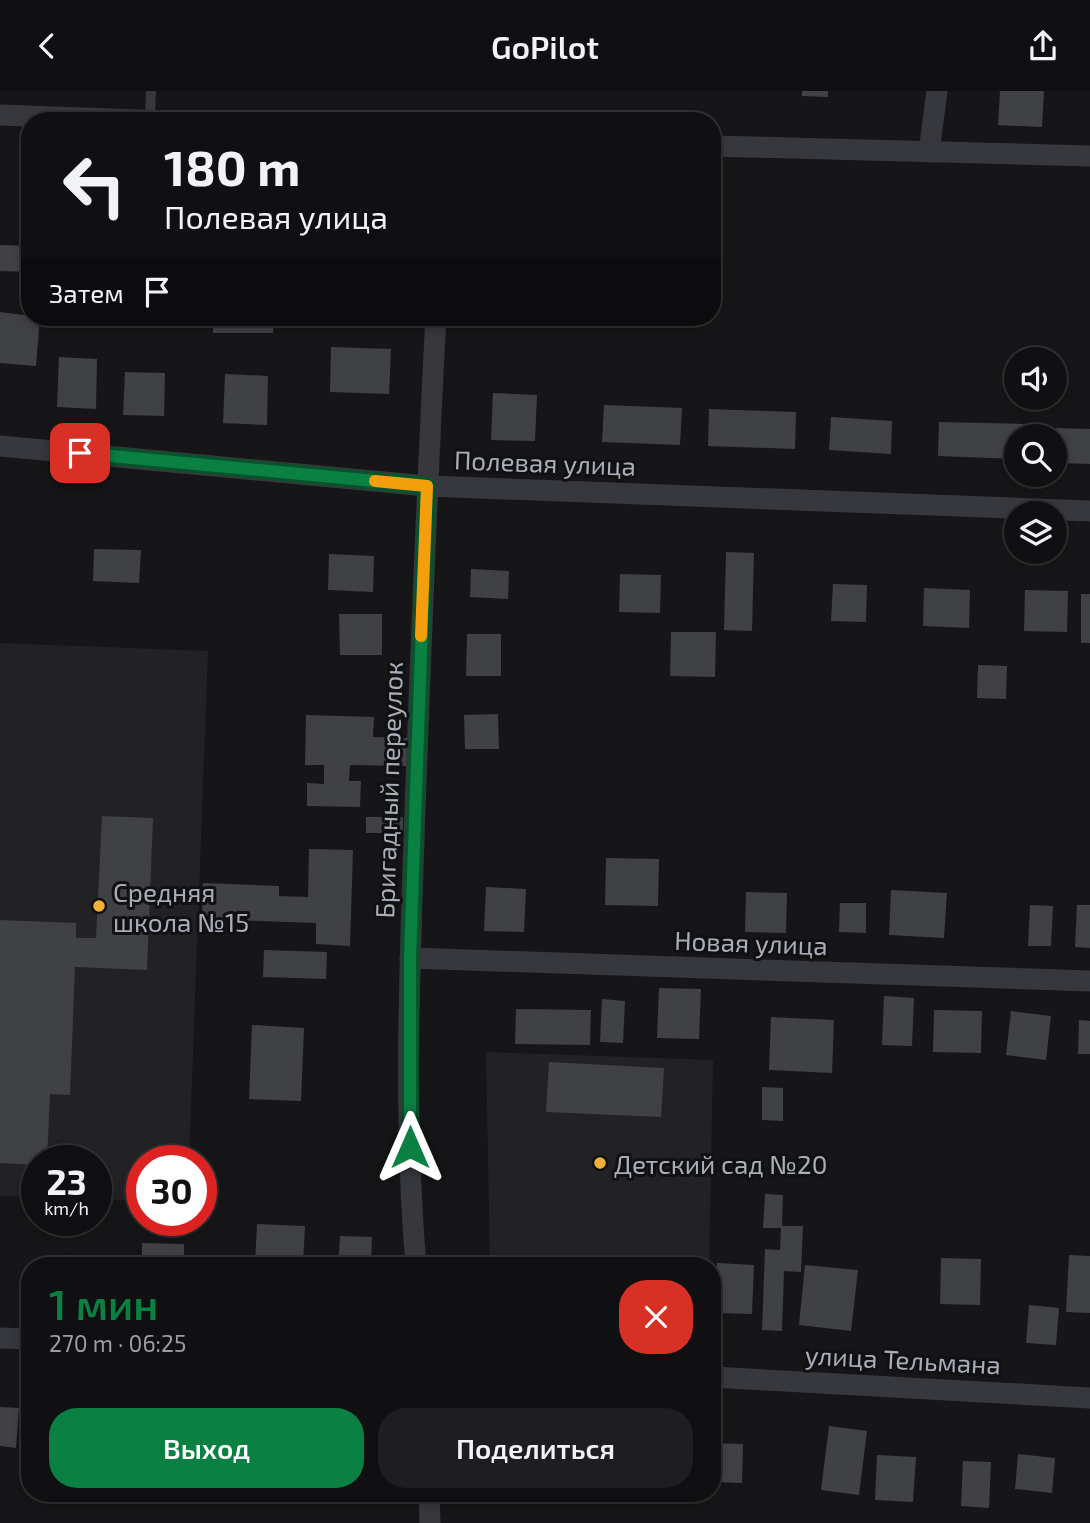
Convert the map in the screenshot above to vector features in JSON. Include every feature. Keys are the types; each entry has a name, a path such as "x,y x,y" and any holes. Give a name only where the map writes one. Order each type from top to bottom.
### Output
{"street":[{"path":"929,152 936,91"},
{"path":"0,115 21,116"},
{"path":"721,146 1090,156"},
{"name":"Бригадный переулок","path":"415,1257 411,1201 410,958 436,326"},
{"name":"Полевая улица","path":"0,446 427,486 1090,511"},
{"name":"Новая улица","path":"410,958 1090,981"},
{"path":"0,1338 21,1339"},
{"name":"улица Тельмана","path":"721,1378 1090,1398"},
{"path":"429,1502 430,1523"}],"lane":[{"path":"150,112 151,91"}],"shaded area":[{"name":"Средняя школа №15","path":"0,643 208,651 190,1145 126,1145 126,1200 112,1200 112,1145 21,1145 21,1197 0,1196"},
{"name":"Детский сад №20","path":"486,1052 713,1060 709,1257 490,1257"}],"building":[{"path":"802,91 828,91 828,97 802,96"},
{"path":"1000,91 1044,91 1042,127 998,125"},
{"path":"0,245 21,246 21,272 0,271"},
{"path":"0,312 21,315 21,326 39,326 36,366 0,363"},
{"path":"213,326 273,326 273,333 213,333"},
{"path":"331,347 391,349 389,394 330,392"},
{"path":"59,357 97,359 96,409 57,407"},
{"path":"125,372 165,373 164,416 123,415"},
{"path":"225,374 268,376 267,425 223,423"},
{"path":"493,393 537,395 535,441 491,440"},
{"path":"604,405 682,408 680,445 602,442"},
{"path":"709,409 796,412 795,449 708,446"},
{"path":"831,417 892,421 891,454 829,450"},
{"path":"939,422 1024,424 1004,424 1004,459 938,456"},
{"path":"1067,428 1090,429 1090,464 1067,463"},
{"path":"94,549 141,550 139,583 93,581"},
{"path":"726,552 754,553 752,631 724,630"},
{"path":"329,554 374,556 373,592 328,590"},
{"path":"471,569 509,571 508,599 470,597"},
{"path":"620,574 661,575 660,613 619,612"},
{"path":"833,584 867,585 866,622 831,621"},
{"path":"924,588 970,590 969,628 923,626"},
{"path":"1025,590 1068,591 1067,632 1024,631"},
{"path":"1081,594 1090,594 1090,643 1081,643"},
{"path":"339,614 382,614 382,655 340,655"},
{"path":"671,632 716,632 715,677 670,676"},
{"path":"467,634 501,634 501,676 466,676"},
{"path":"978,665 1007,666 1006,699 977,698"},
{"path":"498,714 499,749 465,749 464,715"},
{"path":"306,715 374,717 373,737 407,738 407,766 350,765 349,781 361,781 360,807 307,806 307,783 324,784 324,765 305,765"},
{"path":"102,816 153,818 147,970 75,967 70,1095 50,1094 48,1145 21,1145 21,1164 0,1163 0,920 76,923 76,938 96,938"},
{"path":"366,817 403,817 403,833 366,833"},
{"path":"309,849 353,850 350,946 316,944 316,923 202,919 203,883 279,886 279,896 308,897"},
{"path":"606,858 659,859 658,906 605,905"},
{"path":"486,887 526,889 524,932 484,931"},
{"path":"891,890 947,893 944,938 889,935"},
{"path":"746,892 787,893 786,933 745,932"},
{"path":"840,903 866,903 866,933 839,932"},
{"path":"1030,905 1053,906 1051,946 1028,946"},
{"path":"1077,905 1090,905 1090,948 1075,947"},
{"path":"264,950 327,952 326,979 263,977"},
{"path":"659,988 701,989 699,1039 657,1038"},
{"path":"884,996 914,998 912,1046 882,1045"},
{"path":"602,999 625,1001 623,1043 600,1042"},
{"path":"516,1009 591,1010 590,1045 515,1044"},
{"path":"934,1010 982,1011 981,1053 933,1052"},
{"path":"1011,1011 1051,1016 1046,1060 1006,1055"},
{"path":"771,1017 834,1020 832,1073 769,1070"},
{"path":"1079,1020 1090,1021 1090,1054 1078,1054"},
{"path":"252,1025 304,1028 301,1101 249,1099"},
{"path":"549,1062 664,1068 661,1117 546,1112"},
{"path":"762,1087 783,1088 783,1121 762,1120"},
{"path":"765,1194 783,1195 782,1226 803,1226 801,1272 784,1271 782,1331 762,1330 765,1249 780,1250 781,1228 763,1228"},
{"path":"257,1224 305,1226 303,1257 255,1257"},
{"path":"340,1236 372,1237 371,1257 339,1257"},
{"path":"142,1243 184,1244 184,1257 142,1257"},
{"path":"1069,1255 1090,1256 1090,1313 1066,1312"},
{"path":"941,1258 981,1259 980,1305 940,1304"},
{"path":"721,1263 754,1265 752,1314 721,1313"},
{"path":"805,1265 858,1270 851,1331 799,1325"},
{"path":"1029,1305 1059,1308 1056,1345 1026,1343"},
{"path":"0,1407 19,1408 16,1448 0,1446"},
{"path":"829,1426 867,1431 859,1495 821,1490"},
{"path":"721,1443 743,1444 742,1483 721,1482"},
{"path":"1018,1454 1055,1458 1052,1493 1015,1489"},
{"path":"877,1455 916,1457 913,1502 875,1500"},
{"path":"963,1461 991,1462 989,1508 961,1506"}],"slow traffic":[{"path":"375,481 427,486 421,636"}],"place":[{"name":"Средняя школа №15","path":"99,906"},
{"name":"Детский сад №20","path":"600,1163"}],"route":[{"path":"80,453 427,486 410,958 410,1147"}]}
